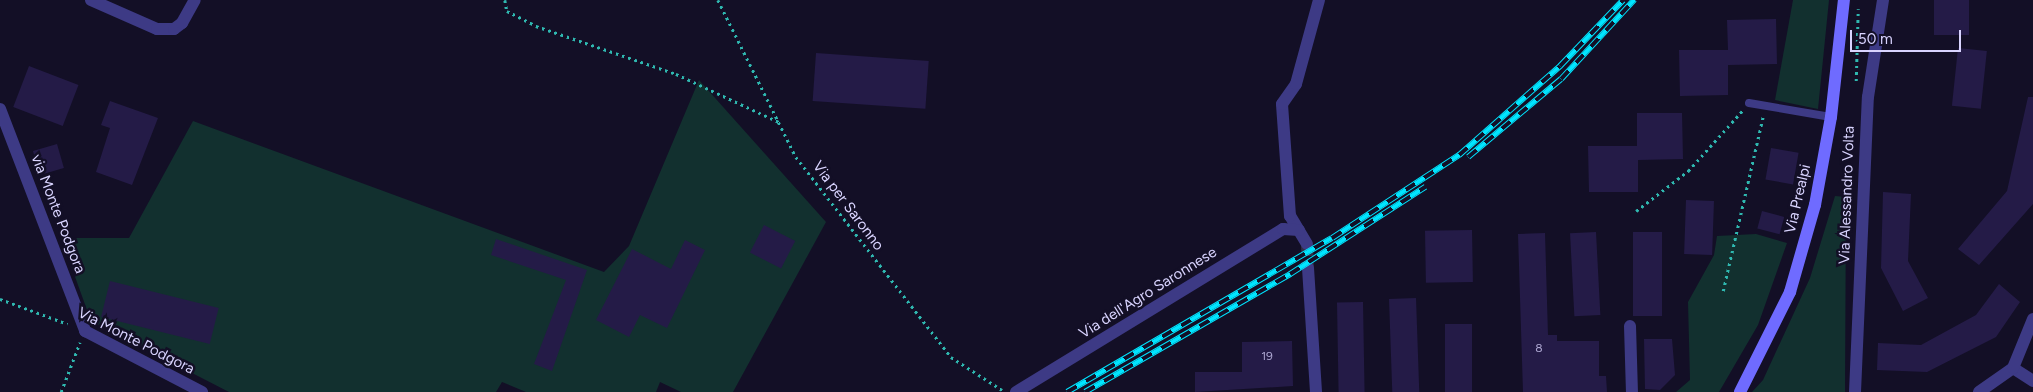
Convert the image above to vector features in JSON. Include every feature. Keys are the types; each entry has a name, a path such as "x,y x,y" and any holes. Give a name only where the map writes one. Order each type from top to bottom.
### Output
{"street":[{"path":"91,0 157,29 174,29 182,23 194,0"},
{"path":"1307,244 1290,216 1282,104 1296,84 1319,0"},
{"name":"Via Prealpi","path":"1740,392 1790,292 1815,205 1831,117 1844,0"},
{"name":"Via Alessandro Volta","path":"1855,392 1868,97 1883,0"},
{"name":"via Monte Podgora","path":"0,109 85,331"},
{"name":"Via dell'Agro Saronnese","path":"1016,392 1283,229 1299,230"},
{"path":"1308,268 1316,392"},
{"path":"1978,392 2013,368 2033,319"},
{"path":"1630,326 1632,392"},
{"name":"Via Monte Podgora","path":"85,331 202,392"},
{"path":"2013,368 2033,381"}],"lane":[{"path":"1749,103 1831,117"}],"path":[{"path":"505,0 507,11 536,26 676,74 779,122"},
{"name":"Via per Saronno","path":"718,0 796,157 951,357 1006,392"},
{"path":"1636,211 1688,171 1749,103"},
{"path":"1723,291 1766,106"},
{"name":"Via Monte Podgora","path":"0,299 85,331"},
{"path":"60,392 85,331"}],"green space":[{"path":"1793,0 1829,0 1818,109 1775,100"},
{"path":"699,80 826,222 733,392 681,392 660,382 656,392 526,392 502,382 496,392 229,392 91,321 61,238 129,238 193,121 604,272 629,246"},
{"path":"1835,196 1846,197 1845,392 1752,392 1763,380 1810,278"},
{"path":"1756,234 1787,243 1758,325 1719,392 1676,392 1690,380 1688,302 1714,255 1717,236"}],"building":[{"path":"1934,0 1969,0 1969,35 1934,35"},
{"path":"1776,19 1777,64 1728,65 1728,95 1680,96 1679,50 1728,50 1727,20"},
{"path":"1958,48 1987,51 1981,109 1952,106"},
{"path":"816,53 929,61 925,109 813,101"},
{"path":"29,66 78,85 63,126 13,107"},
{"path":"2028,97 2033,97 2033,204 1979,265 1958,249 2007,191"},
{"path":"110,101 158,118 132,185 96,172 110,128 101,125"},
{"path":"1637,113 1682,113 1683,159 1638,160 1638,192 1589,192 1588,146 1637,146"},
{"path":"57,144 64,168 40,175 33,151"},
{"path":"1771,148 1799,153 1793,184 1765,180"},
{"path":"1883,192 1911,194 1908,261 1928,298 1903,311 1881,268"},
{"path":"1686,200 1714,201 1712,255 1684,254"},
{"path":"1762,211 1784,217 1780,234 1757,228"},
{"path":"764,225 795,241 781,269 750,253"},
{"path":"1472,230 1473,282 1426,283 1425,231"},
{"path":"1596,232 1600,315 1574,316 1570,233"},
{"path":"1633,232 1662,232 1662,316 1633,316"},
{"path":"1545,233 1548,335 1557,335 1557,341 1599,341 1599,376 1606,376 1607,392 1523,392 1518,234"},
{"path":"496,239 587,270 552,371 534,364 566,280 491,255"},
{"path":"685,240 705,250 667,328 640,315 629,337 596,320 632,249 671,269"},
{"path":"110,281 219,308 210,344 101,317"},
{"path":"1999,284 2020,302 1996,337 1927,372 1877,370 1878,343 1921,345 1976,315"},
{"path":"1416,298 1419,392 1392,392 1389,299"},
{"path":"1337,302 1363,302 1365,392 1339,392"},
{"path":"1445,324 1472,324 1472,392 1445,392"},
{"path":"1644,339 1672,339 1675,375 1660,390 1645,389"},
{"path":"1292,341 1293,386 1195,392 1195,372 1242,372 1242,342"}],"tunnel":[{"path":"1307,244 1308,268"}],"railway":[{"path":"1067,392 1332,238 1459,155 1560,66 1623,0"},
{"path":"1468,157 1561,79 1634,0"},
{"path":"1085,392 1290,274 1425,187"}]}
